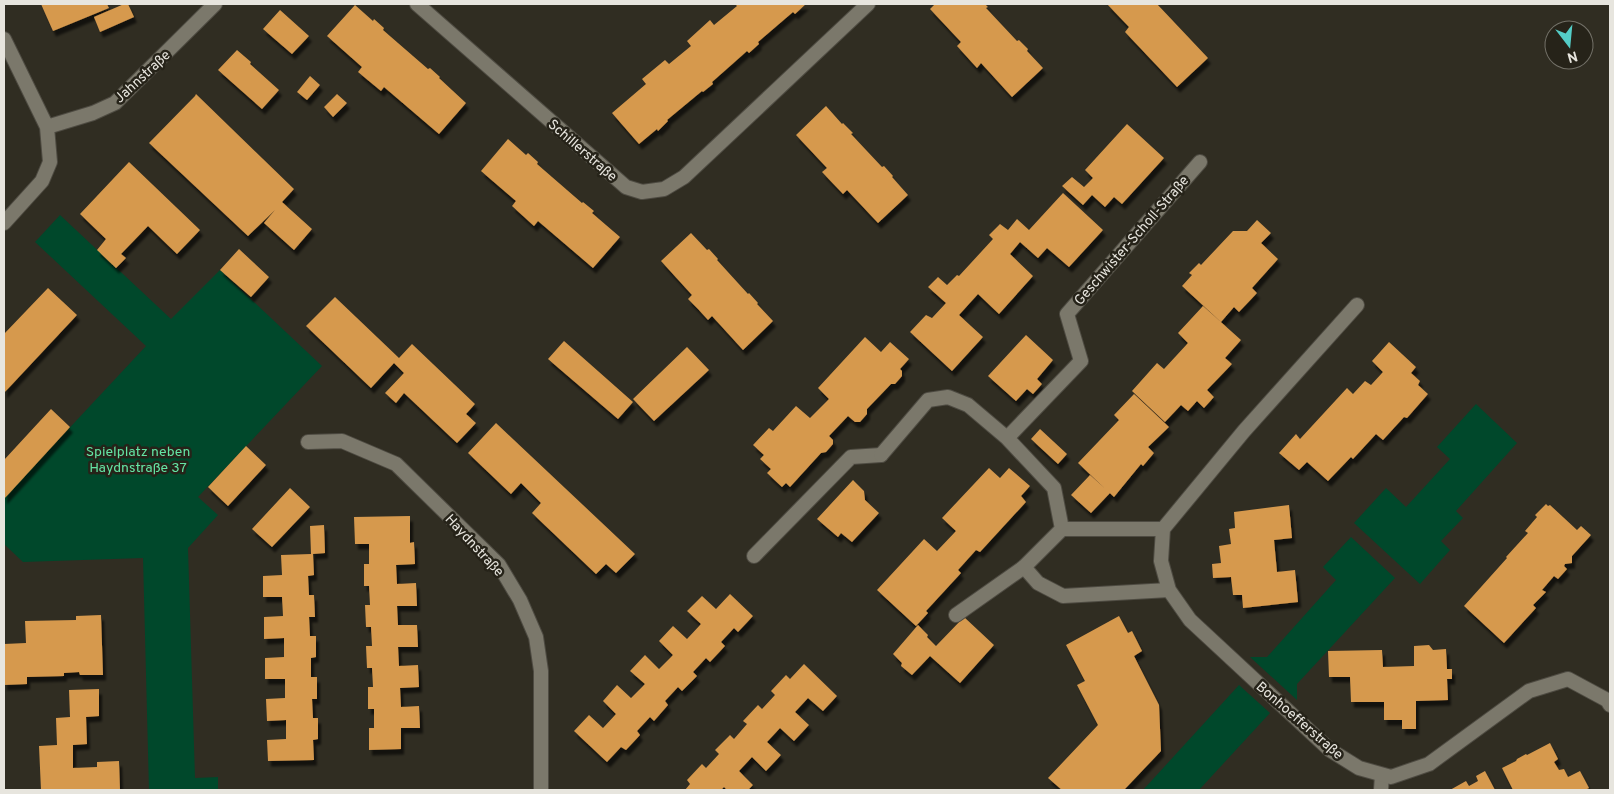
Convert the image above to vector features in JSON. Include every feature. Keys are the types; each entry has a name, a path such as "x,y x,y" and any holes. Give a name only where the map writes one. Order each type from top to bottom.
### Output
{"street":[{"name":"Jahnstraße","path":"47,127 93,113 115,102 215,4"},
{"name":"Schillerstraße","path":"416,4 626,187 642,192 664,189 684,177 868,4"},
{"path":"4,39 47,127 50,162 42,180 4,223"},
{"name":"Geschwister-Scholl-Straße","path":"1007,438 1081,361 1067,314 1200,162"},
{"path":"956,615 1024,567 1062,529 1163,529 1244,431 1357,305"},
{"path":"754,556 851,458 881,455 928,400 948,397 968,405 1007,438 1054,488 1062,529"},
{"name":"Haydnstraße","path":"308,442 342,441 396,464 499,566 520,600 536,637 541,671 541,790"},
{"name":"Bonhoefferstraße","path":"1163,529 1161,560 1169,590 1190,620 1330,750 1359,768 1391,777 1429,764 1529,691 1568,679 1607,700 1610,705"},
{"path":"1024,567 1038,583 1063,596 1169,590"},
{"path":"1381,790 1382,775"}],"green space":[{"name":"Spielplatz neben Haydnstraße 37","path":"60,215 171,319 220,270 322,366 198,497 218,515 188,548 195,778 218,777 218,790 149,790 143,558 23,562 4,544 4,498 146,346 35,242"},
{"path":"1476,404 1517,443 1456,511 1463,518 1441,541 1450,550 1420,584 1354,523 1386,488 1406,507 1450,459 1437,447"},
{"path":"1351,537 1395,578 1297,684 1297,700 1250,657 1267,657 1336,580 1323,567"},
{"path":"1239,685 1270,713 1199,790 1143,790"}],"building":[{"path":"41,4 107,4 109,8 53,31"},
{"path":"128,4 134,17 100,32 94,17"},
{"path":"735,4 806,4 795,14 793,12 758,42 759,44 749,53 747,51 712,82 713,84 667,120 658,131 657,129 639,144 612,113 646,84 642,79 665,60 669,64 691,46 687,41 710,20 714,25 737,6"},
{"path":"935,4 985,4 988,7 986,8 1017,41 1019,40 1028,49 1027,51 1043,68 1012,97 981,63 977,68 957,46 961,42 930,9"},
{"path":"1107,4 1157,4 1208,58 1177,87 1125,32 1129,27"},
{"path":"355,5 373,21 374,19 384,28 383,30 428,69 430,68 466,103 439,134 384,87 381,91 358,72 362,67 327,36"},
{"path":"280,10 309,36 292,54 263,29"},
{"path":"237,50 279,90 262,109 218,70"},
{"path":"310,76 320,85 307,100 297,92"},
{"path":"196,94 294,189 282,202 312,229 294,250 264,223 275,210 248,236 149,143"},
{"path":"337,94 347,103 333,117 324,107"},
{"path":"826,106 853,133 851,134 882,167 884,166 908,195 878,223 847,190 843,194 822,172 827,168 796,135"},
{"path":"1127,124 1164,158 1122,204 1114,197 1105,207 1092,195 1083,205 1062,186 1072,177 1084,187 1093,178 1085,170"},
{"path":"508,139 526,155 528,153 538,162 537,164 594,211 592,213 620,237 593,268 538,221 534,226 512,206 516,201 481,171"},
{"path":"129,162 200,230 177,254 148,226 121,254 126,258 116,268 97,250 106,239 80,214"},
{"path":"1063,193 1103,230 1069,267 1047,248 1038,258 1020,242 1010,254 1033,276 999,314 978,294 959,315 983,337 952,371 910,332 926,315 932,318 946,303 928,287 938,277 947,285 957,275 959,276 993,239 989,235 1000,224 1008,230 1017,219 1029,230"},
{"path":"1257,220 1271,233 1261,243 1278,259 1252,288 1257,293 1239,312 1234,307 1221,322 1182,286 1192,275 1189,273 1199,263 1201,265 1233,231 1247,231"},
{"path":"691,233 707,250 709,249 773,321 743,350 712,316 708,320 688,299 692,295 661,261"},
{"path":"239,249 269,277 251,297 220,270"},
{"path":"48,288 77,315 4,393 4,334"},
{"path":"335,297 399,358 412,344 475,404 466,414 476,423 457,443 404,393 396,403 385,393 404,373 394,363 371,388 306,326"},
{"path":"1203,306 1241,340 1225,358 1232,364 1207,390 1214,397 1204,408 1197,401 1188,411 1181,405 1165,422 1132,391 1157,363 1164,369 1188,343 1178,333"},
{"path":"1026,335 1053,360 1037,379 1042,384 1033,394 1027,389 1016,401 988,376"},
{"path":"865,337 881,352 890,342 909,359 900,369 902,376 895,384 891,384 867,409 867,414 860,422 855,422 848,416 829,436 833,440 833,444 826,452 821,453 790,487 786,483 782,487 767,473 771,469 760,459 764,455 753,445 769,428 773,431 796,406 810,418 829,399 818,388"},
{"path":"564,341 633,402 618,419 548,359"},
{"path":"1389,342 1416,367 1411,373 1420,381 1418,385 1428,394 1407,418 1404,417 1383,440 1376,434 1353,459 1351,457 1328,481 1307,462 1299,470 1279,453 1296,434 1300,439 1347,388 1353,394 1365,381 1371,385 1383,372 1372,361"},
{"path":"687,347 709,370 654,421 633,399"},
{"path":"1134,394 1169,427 1148,447 1154,453 1143,466 1141,464 1114,497 1078,463 1119,420 1114,415"},
{"path":"51,409 70,427 4,499 4,460"},
{"path":"496,423 635,554 616,573 606,564 596,574 532,513 541,503 521,483 511,494 468,453"},
{"path":"1040,429 1067,454 1058,464 1031,439"},
{"path":"246,446 266,465 228,506 208,487"},
{"path":"989,468 1000,478 1009,468 1030,486 1021,496 1026,502 980,552 976,550 958,570 961,573 926,611 928,613 916,626 877,590 924,539 937,551 956,531 942,518"},
{"path":"1090,475 1110,493 1091,513 1071,495"},
{"path":"853,480 864,491 865,500 879,513 852,542 841,533 838,537 817,519"},
{"path":"290,488 310,507 272,547 252,529"},
{"path":"1546,504 1550,505 1577,530 1581,526 1591,535 1572,556 1572,563 1565,564 1564,566 1567,569 1558,579 1554,576 1542,590 1546,592 1533,605 1536,608 1504,643 1464,606 1528,533 1525,531 1537,517 1535,515"},
{"path":"1289,505 1292,538 1274,540 1277,572 1295,570 1298,602 1243,608 1242,595 1233,595 1231,577 1213,578 1212,564 1221,563 1219,546 1231,544 1229,529 1235,528 1234,512"},
{"path":"410,516 410,543 414,542 415,564 396,565 397,584 416,583 417,606 397,606 398,625 417,625 418,647 398,647 399,666 418,665 419,687 400,688 401,707 419,706 420,728 401,728 401,749 369,750 369,728 374,728 374,709 368,709 368,687 373,687 372,668 367,668 366,646 372,646 371,627 366,627 365,605 370,605 369,586 364,586 364,564 369,564 369,544 355,544 354,517"},
{"path":"324,525 325,553 313,554 314,575 308,576 309,595 314,595 315,617 309,617 310,636 316,636 316,657 311,658 311,677 317,677 317,699 312,699 313,718 318,718 318,739 313,740 314,760 268,761 267,740 286,739 286,720 267,721 266,699 285,698 285,679 265,679 265,658 284,657 284,638 264,639 264,617 283,616 282,597 263,597 263,576 282,575 281,555 311,554 310,526"},
{"path":"730,594 753,616 738,632 734,628 721,642 725,646 710,662 706,658 693,672 697,676 682,691 678,687 665,701 668,705 654,721 650,717 637,731 640,735 626,750 621,747 607,762 574,731 589,715 603,728 616,714 603,701 617,685 631,698 645,684 630,671 645,655 659,669 673,655 659,641 673,626 687,639 701,624 687,611 702,596 716,609"},
{"path":"101,615 103,675 80,675 79,672 64,673 64,676 27,677 27,684 4,685 4,644 26,643 25,621 76,620 76,616"},
{"path":"1119,616 1128,633 1132,631 1142,651 1134,656 1159,705 1161,751 1124,790 1062,790 1048,778 1098,725 1077,685 1085,681 1066,645"},
{"path":"964,617 994,645 960,683 930,656 912,675 901,666 902,663 893,654 918,625 936,646"},
{"path":"1429,645 1433,650 1446,649 1447,669 1452,669 1452,679 1447,679 1448,700 1416,701 1416,729 1402,729 1402,720 1384,720 1384,702 1351,702 1350,677 1329,677 1328,651 1382,650 1383,667 1414,666 1414,646"},
{"path":"804,664 837,696 823,711 808,698 795,712 809,725 794,741 780,728 767,742 781,755 766,771 752,757 739,771 753,785 748,790 727,790 724,787 721,790 685,790 690,784 687,780 702,764 706,768 719,754 715,750 730,735 734,739 747,724 743,721 758,705 762,709 775,695 771,691 786,675 790,679"},
{"path":"99,689 99,716 86,717 87,744 73,745 73,768 97,767 97,762 119,761 120,790 41,790 39,746 57,745 56,718 70,717 69,690"},
{"path":"1550,743 1558,759 1554,762 1559,770 1564,769 1568,777 1580,771 1589,788 1585,790 1513,790 1502,768"},
{"path":"1485,771 1495,790 1450,790 1466,781 1469,786 1478,781 1476,776"}]}
